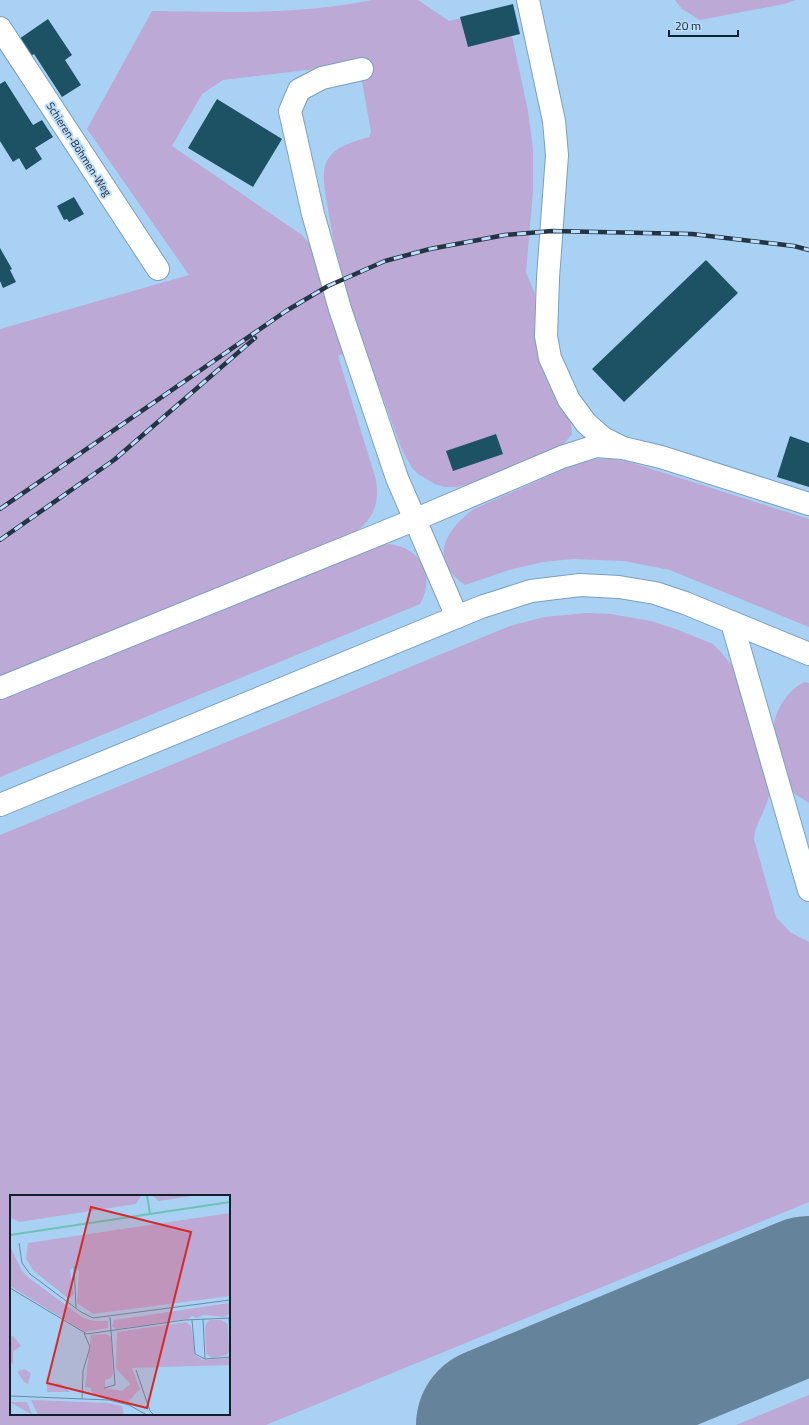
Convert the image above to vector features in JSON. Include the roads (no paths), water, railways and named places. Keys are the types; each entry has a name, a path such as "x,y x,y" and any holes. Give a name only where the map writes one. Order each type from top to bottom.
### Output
{"street":[{"path":"528,0 554,121 557,155 546,314 546,336 550,358 569,400 586,423 603,438 623,448"},
{"name":"Schieren-Böhmen-Weg","path":"0,28 158,269"},
{"path":"362,69 322,78 299,90 290,111 313,214 340,309 397,478 457,617"},
{"path":"0,688 414,520 562,457 596,446 623,448 661,457 809,504"},
{"path":"0,805 481,607 531,591 580,585 618,587 655,593 809,654"},
{"path":"732,623 809,890"}],"railway":[{"path":"0,509 286,311 328,286 385,261 430,249 505,235 552,231 692,234 794,246 809,250"},
{"path":"0,540 114,460 255,338"}]}
